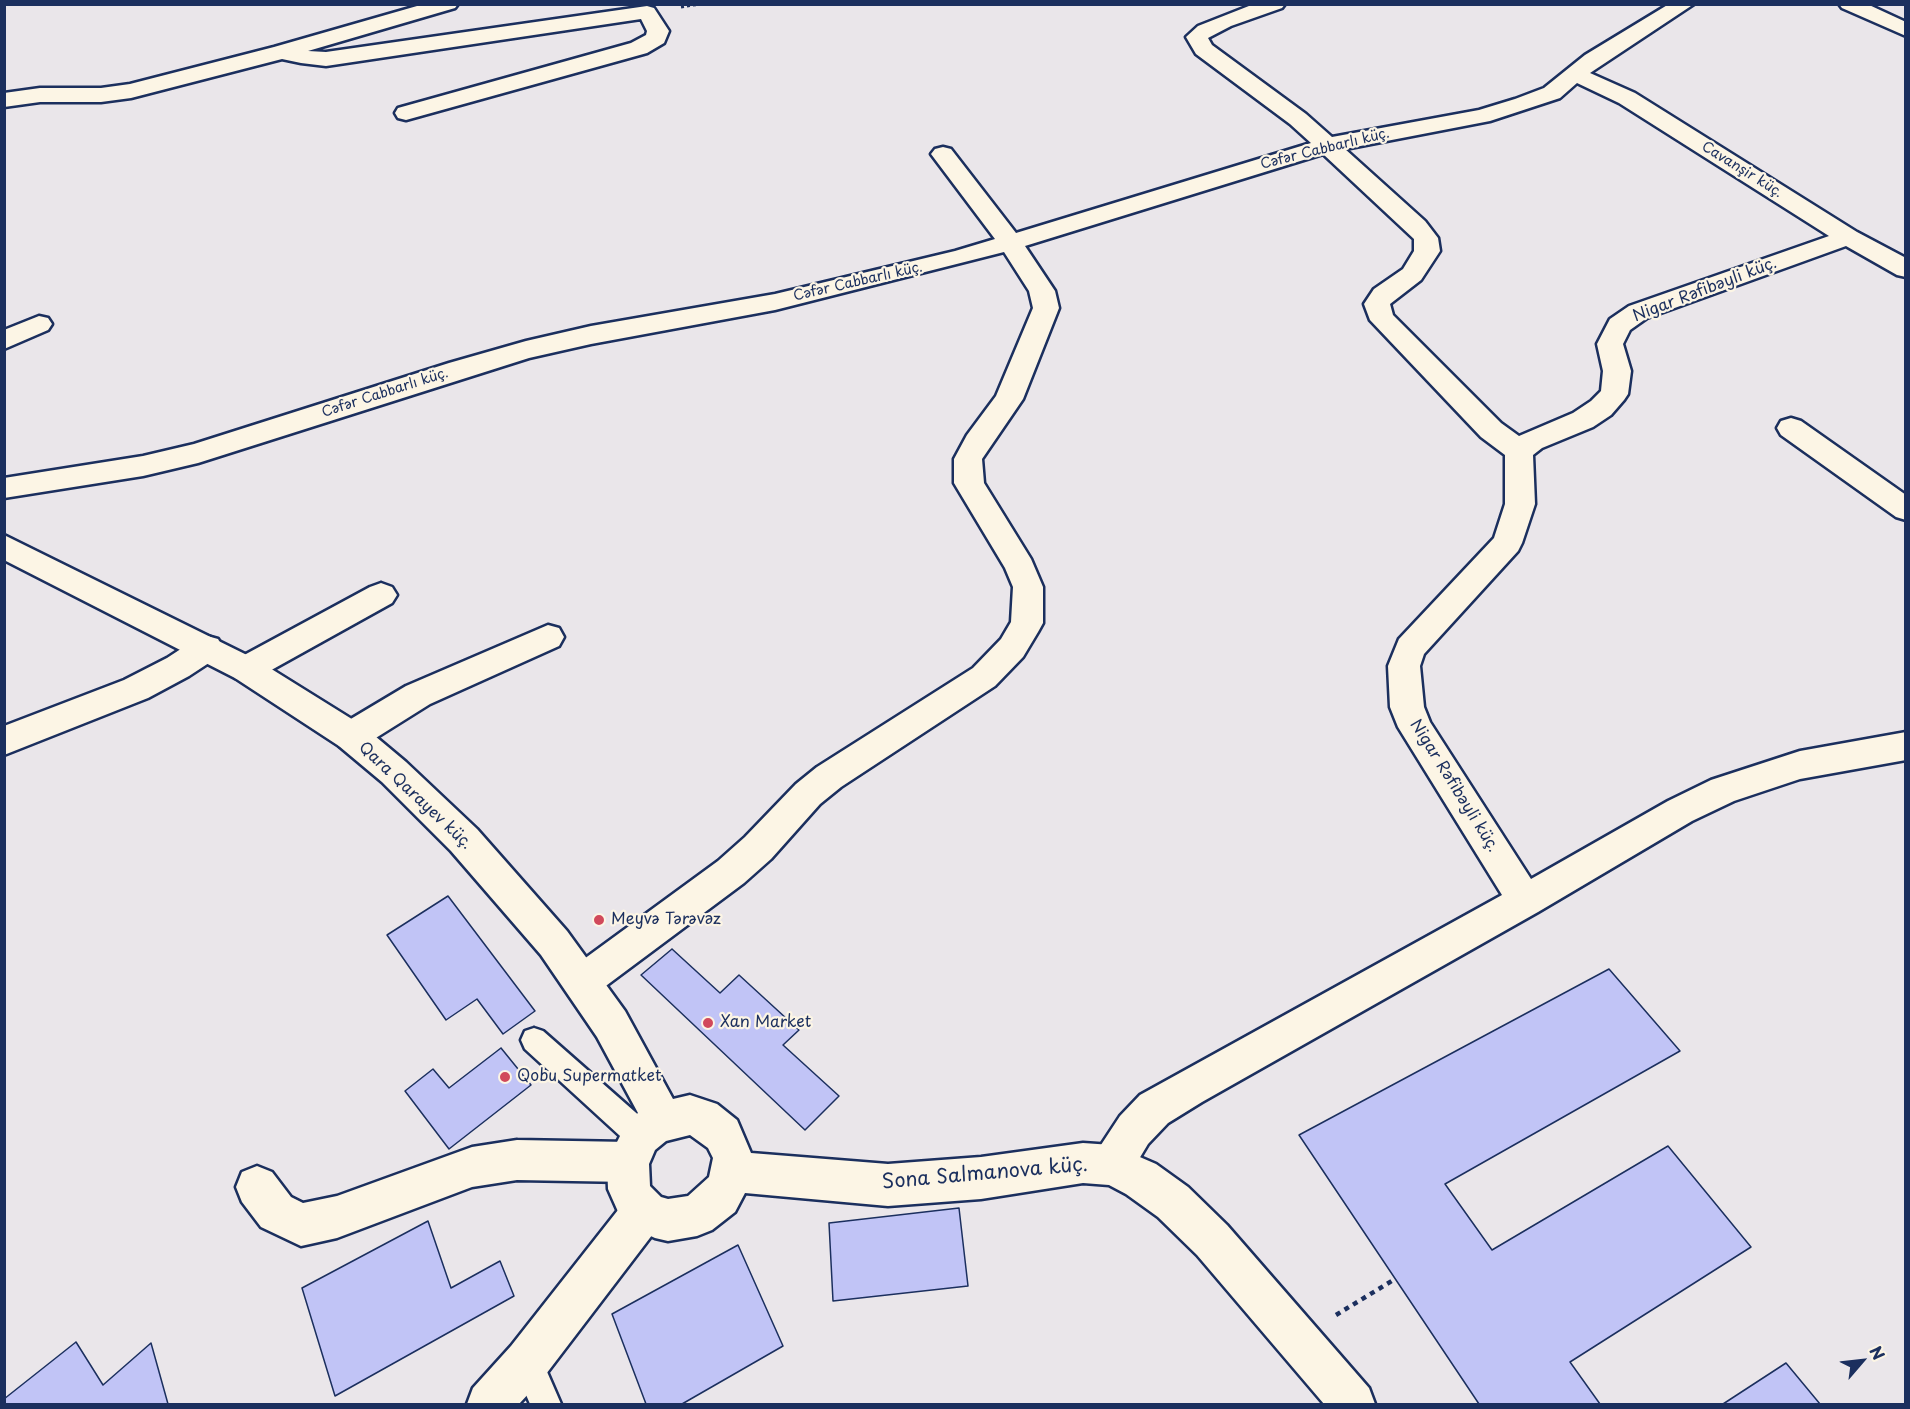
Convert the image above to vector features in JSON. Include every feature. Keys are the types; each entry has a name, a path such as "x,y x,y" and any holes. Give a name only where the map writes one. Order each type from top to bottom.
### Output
{"street":[{"path":"4,100 40,95 101,95 131,91 282,52 448,4"},
{"path":"1275,4 1205,30 1197,37 1204,49 1266,93 1328,146 1416,226 1426,238 1427,251 1412,274 1383,296 1377,304 1383,320 1491,430 1519,452"},
{"name":"Cəfər Cabbarlı küç.","path":"4,488 176,459 526,350 591,335 775,302 1011,243 1328,146 1482,116 1523,105 1552,93 1593,60 1683,4"},
{"path":"1849,4 1905,30"},
{"path":"282,52 301,57 326,59 647,12 658,31 656,38 639,48 406,113"},
{"name":"Cavanşir küç.","path":"1577,75 1626,98 1848,237 1905,269"},
{"path":"582,982 731,872 758,848 808,794 829,777 984,676 1012,648 1027,623 1028,586 1020,567 969,483 968,459 977,442 1009,399 1021,375 1046,308 1042,291 1011,243 943,154"},
{"name":"Nigar Rəfibəyli küç.","path":"1525,901 1414,727 1407,707 1404,666 1410,648 1507,543 1520,504 1519,452 1532,441 1583,420 1601,408 1614,394 1617,371 1610,344 1619,325 1638,312 1848,237"},
{"path":"4,341 39,324"},
{"path":"1791,428 1905,510"},
{"name":"Qara Qarayev küç.","path":"4,546 246,669 351,736 394,772 464,840 554,944 611,1024 644,1139"},
{"path":"246,669 381,595"},
{"path":"351,736 418,695 548,637"},
{"path":"4,741 136,688 178,667 207,648"},
{"path":"1112,1165 1134,1130 1155,1109 1188,1088 1525,901 1680,811 1723,790 1800,765 1905,746"},
{"path":"257,1186 276,1212 301,1225 337,1217 472,1167 644,1139 690,1115 714,1125 729,1145 733,1158 728,1185 720,1197 697,1215 668,1220 644,1211 635,1201 629,1189 644,1139"},
{"name":"Sona Salmanova küç.","path":"732,1171 888,1185 981,1178 1083,1163 1112,1165 1141,1179 1173,1202 1212,1240 1353,1404"},
{"path":"489,1404 527,1362 644,1211"}],"lane":[{"path":"534,1040 644,1139"},
{"path":"527,1362 546,1404"}],"path":[{"path":"1297,1339 1395,1279"}],"building":[{"path":"448,896 535,1011 503,1034 477,999 446,1020 387,935"},
{"path":"672,949 720,993 739,975 799,1030 783,1045 839,1096 805,1130 641,975"},
{"path":"1609,969 1680,1051 1445,1184 1492,1250 1668,1146 1751,1247 1570,1362 1600,1404 1479,1404 1299,1135"},
{"path":"501,1048 531,1085 449,1149 405,1091 433,1069 449,1088"},
{"path":"959,1208 968,1286 833,1301 829,1223"},
{"path":"428,1221 451,1288 500,1261 514,1296 335,1396 302,1288"},
{"path":"738,1245 783,1346 682,1404 646,1404 612,1314"},
{"path":"76,1342 103,1385 151,1343 168,1404 4,1404 4,1399"},
{"path":"1786,1363 1820,1404 1723,1404"}],"place":[{"name":"Meyvə Tərəvəz","path":"599,920"},
{"name":"Xan Market","path":"708,1023"},
{"name":"Qobu Supermatket","path":"505,1077"}]}
